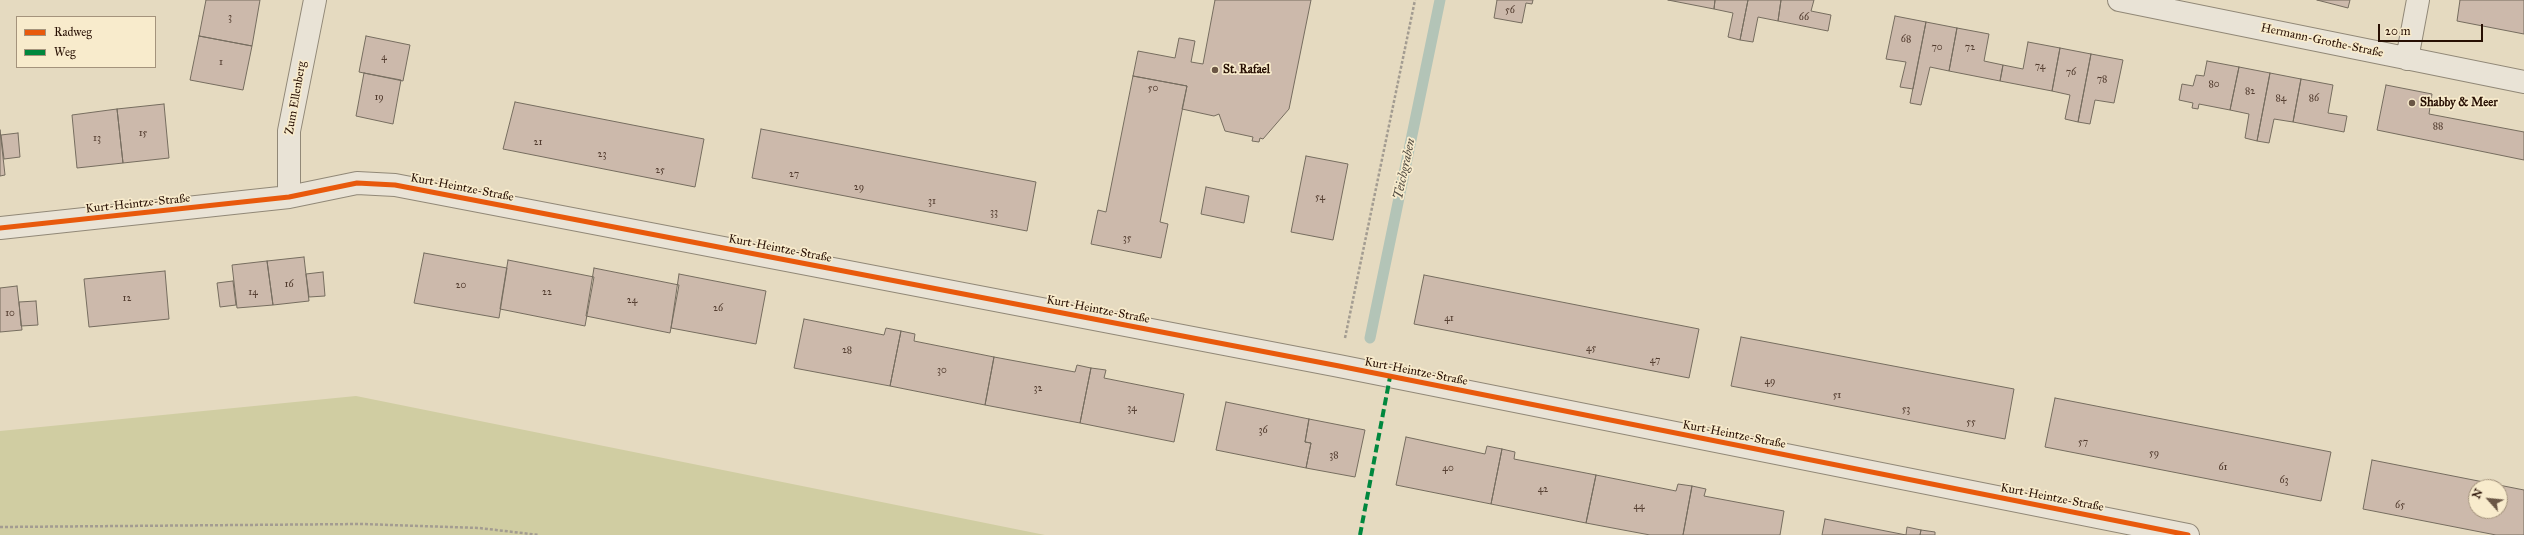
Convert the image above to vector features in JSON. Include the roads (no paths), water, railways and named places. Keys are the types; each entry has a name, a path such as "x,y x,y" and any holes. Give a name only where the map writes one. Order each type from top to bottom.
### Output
{"street":[{"name":"Zum Ellenberg","path":"289,198 289,131 315,0"},
{"name":"Hermann-Grothe-Straße","path":"2119,0 2524,82"},
{"path":"2407,58 2418,0"},
{"name":"Kurt-Heintze-Straße","path":"0,228 289,198 357,183 395,185 1339,366 2188,535"}],"waterway":[{"name":"Teichgraben","path":"1370,338 1440,0"}],"place":[{"name":"St. Rafael","path":"1215,70"},
{"name":"Shabby & Meer","path":"2412,103"}]}
